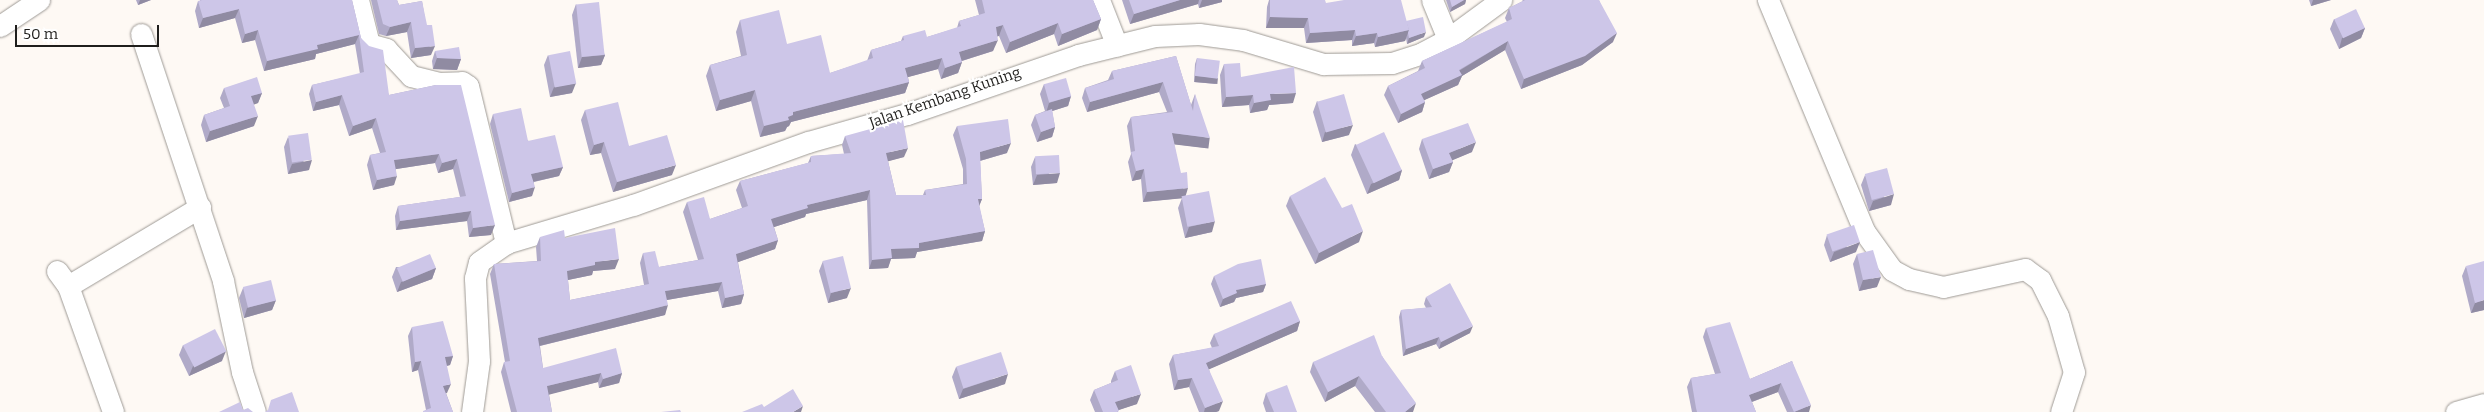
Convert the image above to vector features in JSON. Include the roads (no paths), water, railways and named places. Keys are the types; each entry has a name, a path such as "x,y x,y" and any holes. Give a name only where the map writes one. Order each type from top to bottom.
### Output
{"street":[{"path":"0,26 39,0"},
{"path":"358,0 369,44 386,49 411,76 439,83 462,82 468,86 506,243"},
{"path":"1099,0 1117,46"},
{"path":"1432,0 1448,39"},
{"name":"Jalan Kembang Kuning","path":"472,412 479,361 475,278 479,262 506,243 633,206 808,142 907,114 1046,64 1155,36 1198,34 1243,40 1295,58 1344,65 1392,63 1422,53 1448,39 1501,0"},
{"path":"1768,0 1864,231 1892,270 1909,279 1942,287 2025,268 2040,280 2058,316 2074,372 2062,412"},
{"path":"141,34 223,281 242,372 255,412"},
{"path":"113,412 63,278 200,207"},
{"path":"2456,412 2484,404"}]}
